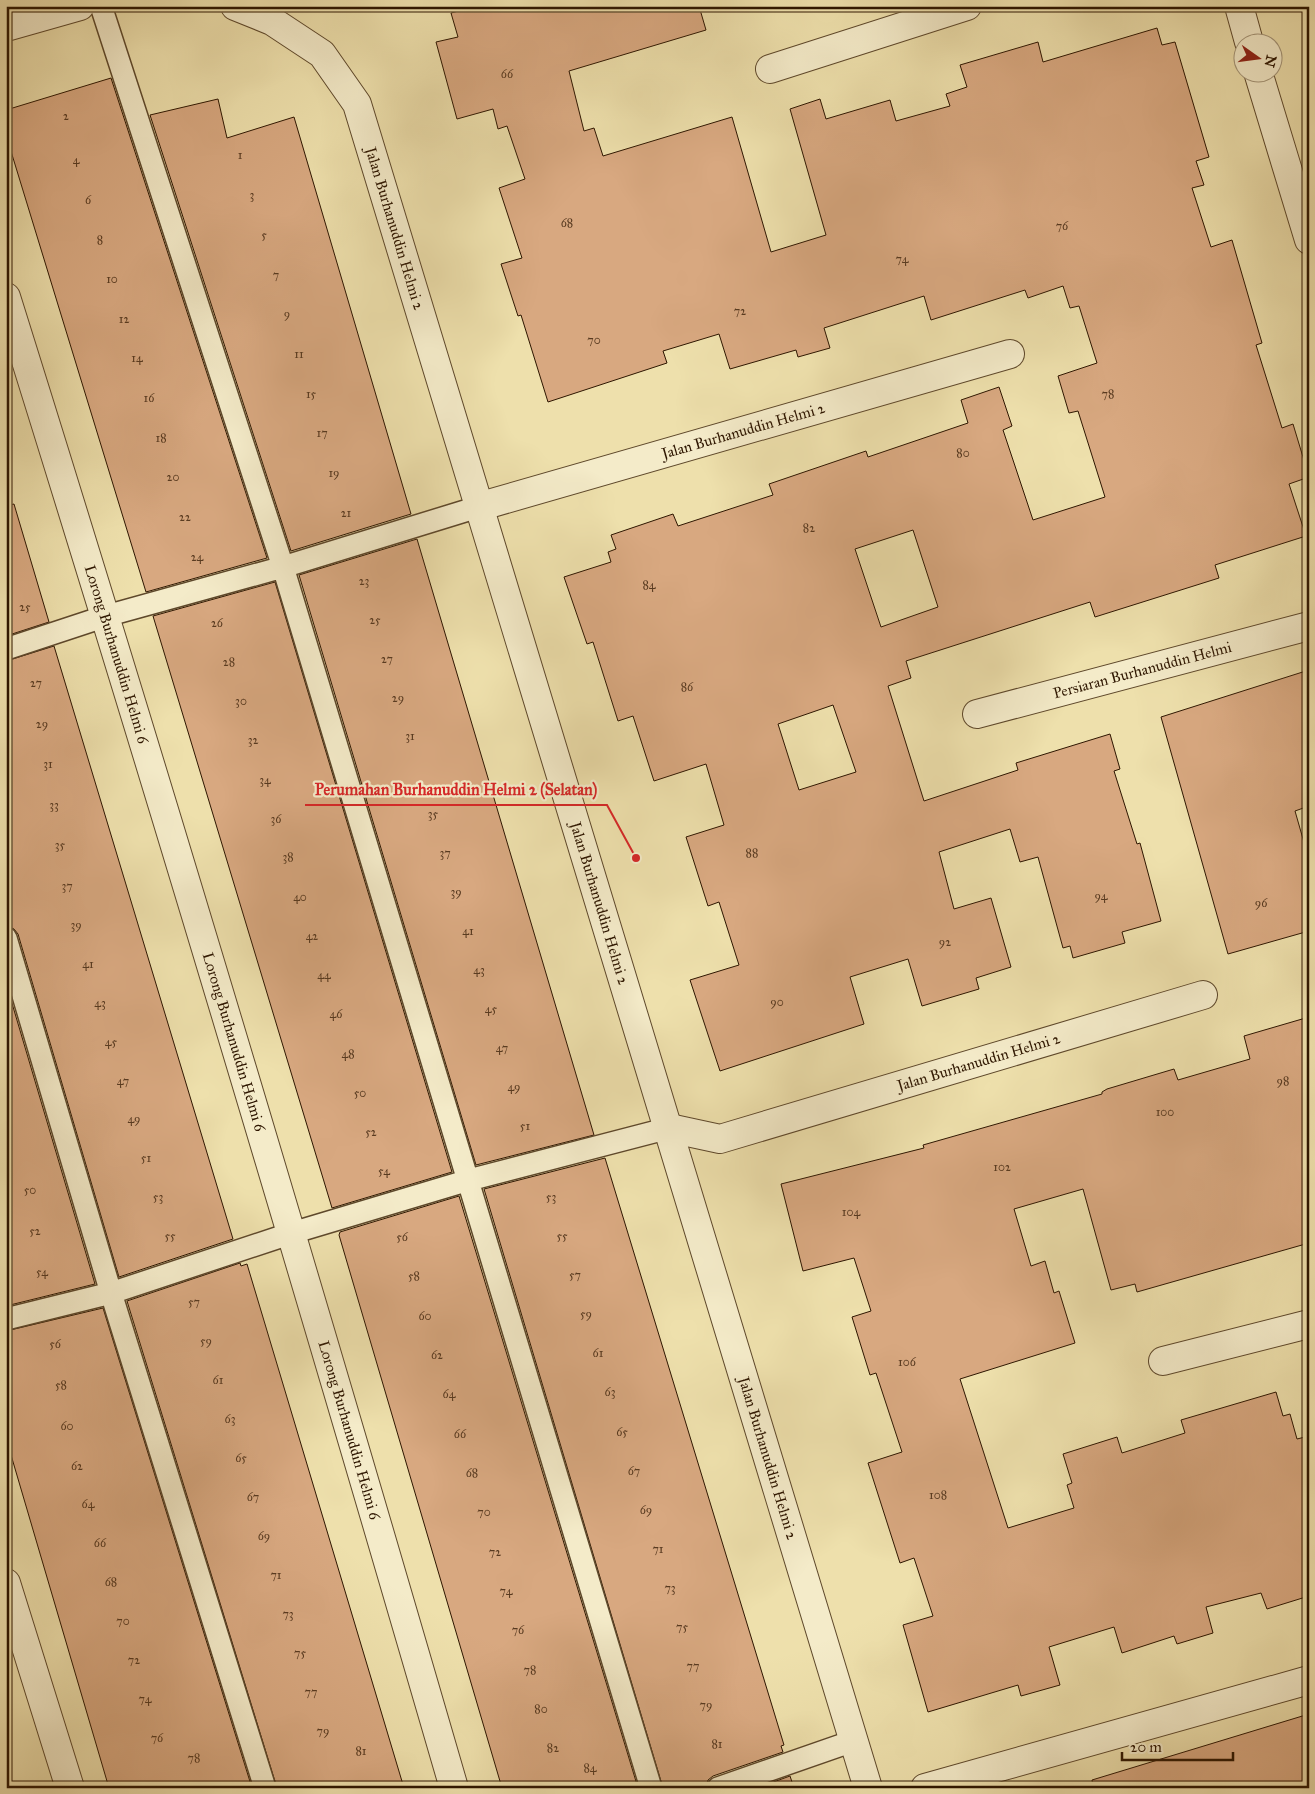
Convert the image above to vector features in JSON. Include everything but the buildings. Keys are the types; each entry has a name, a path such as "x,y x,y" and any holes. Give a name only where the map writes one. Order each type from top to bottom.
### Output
{"street":[{"path":"6,26 80,6"},
{"name":"Jalan Burhanuddin Helmi 2","path":"235,6 272,21 322,54 357,104 868,1788"},
{"path":"770,69 967,6"},
{"path":"1239,6 1247,32"},
{"path":"1261,82 1309,240"},
{"name":"Lorong Burhanuddin Helmi 6","path":"6,297 106,616 292,1233 454,1788"},
{"name":"Jalan Burhanuddin Helmi 2","path":"478,507 1010,354"},
{"name":"Persiaran Burhanuddin Helmi","path":"977,714 1309,626"},
{"name":"Jalan Burhanuddin Helmi 2","path":"669,1128 720,1139 1202,995"},
{"path":"1163,1361 1309,1324"},
{"path":"6,1583 70,1788"},
{"path":"925,1788 1309,1680"}],"lane":[{"path":"101,6 283,567 651,1788"},
{"path":"6,649 106,616 283,567 478,507"},
{"path":"6,938 111,1293 265,1788"},
{"path":"6,1319 111,1293 292,1233 469,1180 669,1128"},
{"path":"718,1788 853,1741"}],"place":[{"name":"Perumahan Burhanuddin Helmi 2 (Selatan)","path":"636,858"}]}
